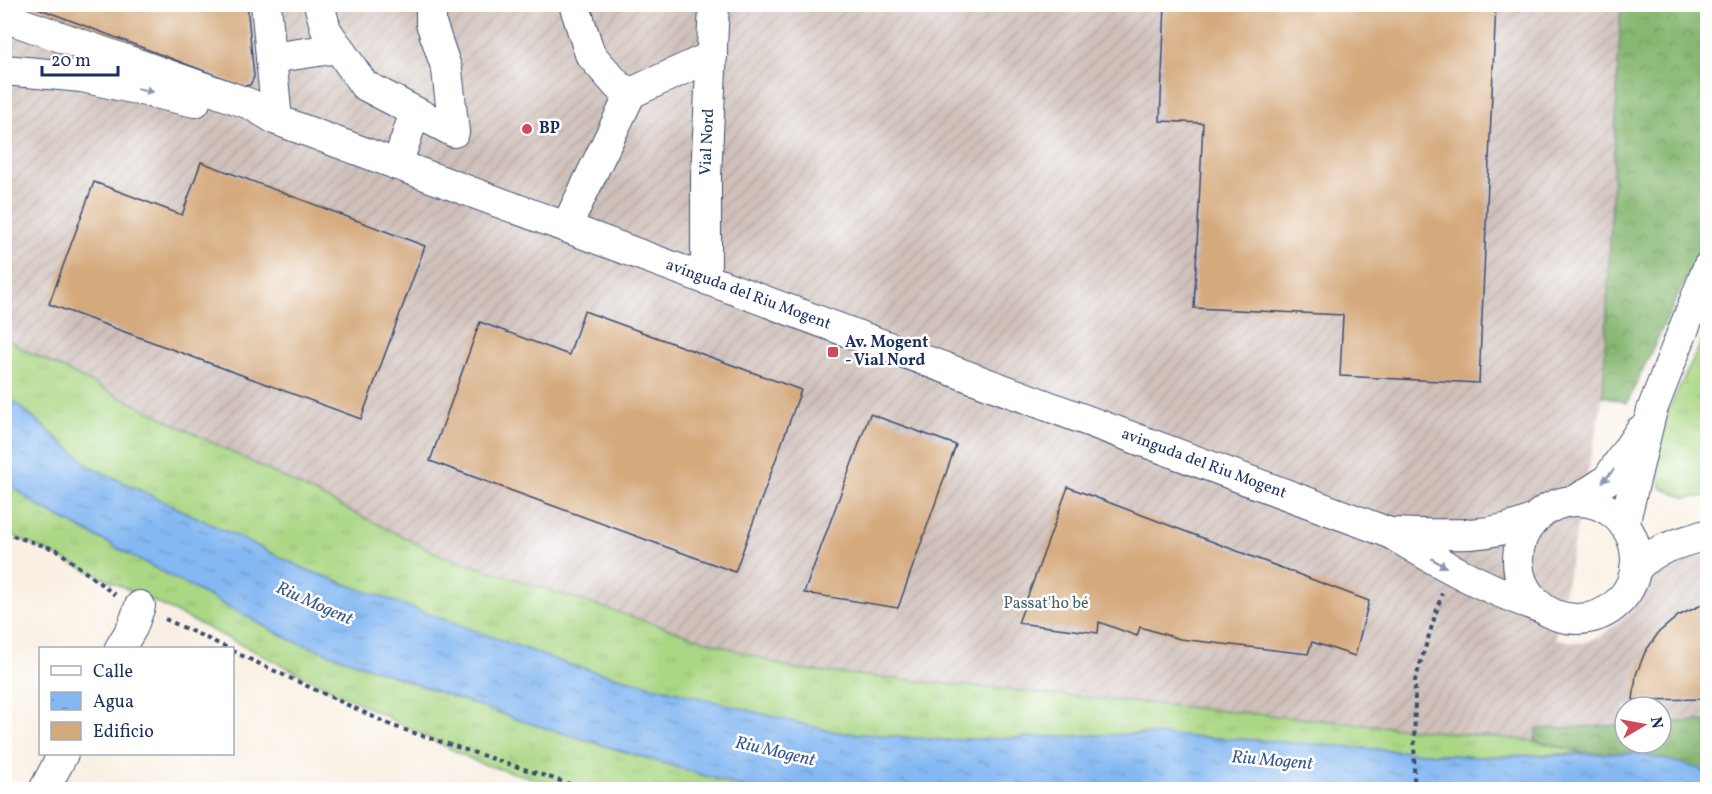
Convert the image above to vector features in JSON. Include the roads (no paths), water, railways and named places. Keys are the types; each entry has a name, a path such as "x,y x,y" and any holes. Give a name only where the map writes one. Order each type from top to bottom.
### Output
{"street":[{"path":"266,4 277,120"},
{"path":"319,4 326,30 364,85 454,132 447,70 432,23 431,4"},
{"path":"574,4 590,54 618,86 632,93"},
{"name":"Vial Nord","path":"706,278 706,177 714,4"},
{"name":"avinguda del Riu Mogent","path":"4,18 16,32 19,56 4,68"},
{"name":"avinguda del Riu Mogent","path":"4,18 250,104 277,120 1390,533 1449,569 1492,590 1542,608"},
{"path":"271,58 339,48"},
{"path":"566,226 632,93 712,56"},
{"name":"avinguda del Riu Mogent","path":"4,68 82,77 177,97 255,120 277,120"},
{"path":"397,165 416,112"},
{"path":"1625,526 1652,410 1707,267"},
{"path":"1575,501 1606,480 1629,449 1652,410"},
{"path":"1575,501 1597,505 1607,510 1625,526 1635,552 1635,570 1628,591 1604,613 1583,619 1561,617 1542,608 1525,588 1518,564 1522,539 1536,518 1547,509 1561,503 1575,501"},
{"name":"avinguda del Riu Mogent","path":"1390,533 1469,533 1517,527 1536,518"},
{"path":"1625,526 1707,533"},
{"path":"1635,570 1642,561 1659,551 1707,533"},
{"path":"121,647 132,628 140,606"},
{"path":"44,789 62,755"}],"water":[{"name":"Riu Mogent","path":"5,394 91,467 307,570 570,665 834,732 943,740 1138,734 1255,740 1476,757 1613,754 1643,755 1707,771 1707,789 749,789 519,720 291,640 40,507 5,481"}],"place":[{"name":"BP","path":"527,129"},
{"name":"Av. Mogent - Vial Nord","path":"833,352"}],"park label":[{"name":"Passat'ho bé","path":"1046,604"}]}
